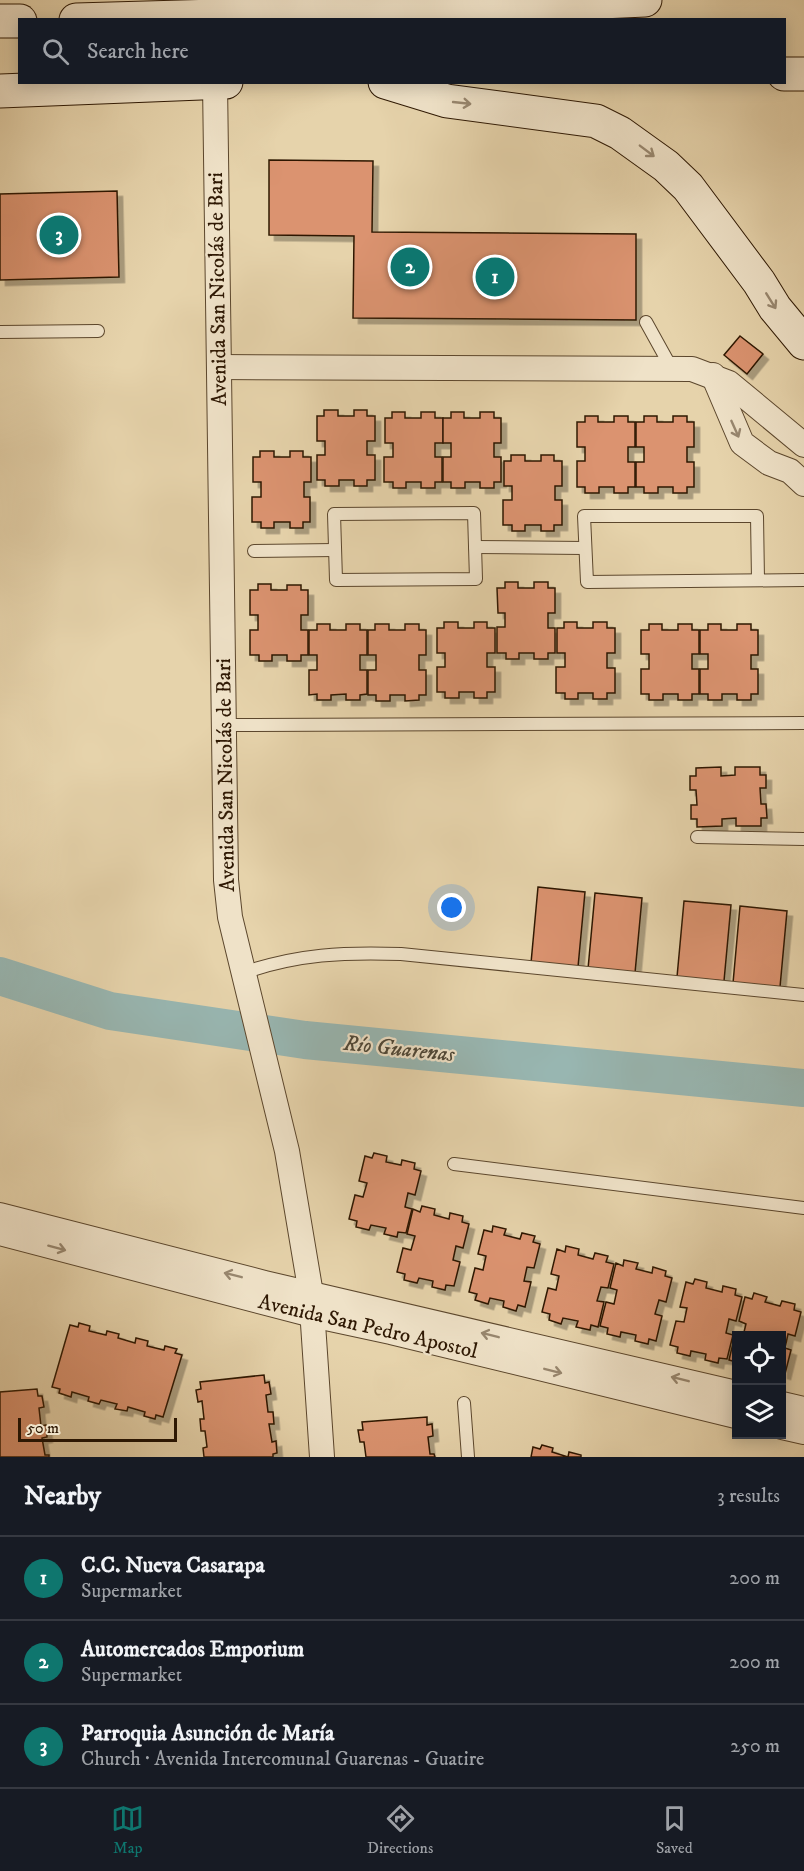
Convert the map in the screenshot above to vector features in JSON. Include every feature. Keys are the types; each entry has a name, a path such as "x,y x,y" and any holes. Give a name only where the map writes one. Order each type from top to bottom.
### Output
{"main road":[{"path":"124,18 438,5 645,0"},
{"path":"0,21 18,21"},
{"path":"786,74 804,74"},
{"path":"0,91 187,84"},
{"path":"392,84 447,101 596,121 620,133 666,166 688,187 759,282 775,309 804,343"}],"street":[{"name":"Avenida San Nicolás de Bari","path":"214,84 226,880 230,917 287,1151 311,1304 322,1457"},
{"path":"219,368 692,369 713,375 729,383 804,445"},
{"path":"713,375 742,443 769,463 790,471 804,484"},
{"name":"Avenida San Pedro Apostol","path":"0,1215 311,1304 732,1415"},
{"name":"Avenida San Pedro Apostol","path":"0,1233 311,1304 732,1392"},
{"path":"786,1405 804,1409"},
{"path":"786,1428 804,1432"}],"lane":[{"path":"646,322 672,369"},
{"path":"0,332 98,331"},
{"path":"474,513 475,547 476,579 336,580 334,514 474,513"},
{"path":"758,580 756,516 584,516 587,582 804,580"},
{"path":"475,547 584,548"},
{"path":"254,551 335,550"},
{"path":"224,725 804,723"},
{"path":"697,837 804,839"},
{"path":"241,963 339,952 401,954 804,996"},
{"path":"454,1164 804,1208"},
{"path":"464,1403 468,1457"}],"building":[{"path":"269,160 373,161 372,232 636,234 636,320 353,318 354,236 269,235"},
{"path":"117,191 119,277 0,280 0,194"},
{"path":"740,336 763,354 747,374 724,355"},
{"path":"324,410 338,410 338,416 354,416 354,410 367,410 367,416 375,416 375,441 367,441 367,455 375,455 375,480 367,480 367,486 354,486 354,480 339,480 339,486 325,486 325,480 317,480 317,455 325,455 325,441 317,441 317,416 324,416"},
{"path":"392,412 405,412 405,418 421,418 421,412 435,412 435,418 443,418 443,443 435,443 435,457 442,457 442,482 435,482 435,488 421,488 421,482 406,482 406,488 393,488 393,482 384,482 384,457 393,457 393,443 385,443 385,418 392,418"},
{"path":"451,412 464,412 464,418 480,418 480,412 494,412 494,418 501,418 501,443 494,443 494,457 501,457 501,482 494,482 494,488 480,488 480,482 465,482 465,488 451,488 451,482 443,482 443,457 451,457 451,443 443,443 443,418 451,418"},
{"path":"585,416 598,416 598,422 614,422 614,416 628,416 628,422 635,422 635,447 628,447 628,462 635,462 635,487 628,487 628,493 614,493 614,487 599,487 599,493 585,493 585,487 577,487 577,461 585,461 585,447 577,447 577,422 585,422"},
{"path":"644,416 657,416 657,422 673,422 673,416 687,416 687,422 694,422 694,447 687,447 687,462 694,462 694,487 687,487 687,493 673,493 673,487 658,487 658,493 644,493 644,487 636,487 636,462 644,462 644,447 636,447 636,422 644,422"},
{"path":"260,451 274,451 274,457 290,457 290,451 303,451 303,457 311,457 311,482 304,482 304,497 310,497 310,522 303,522 303,528 290,528 290,522 274,522 274,528 261,528 261,522 252,522 252,497 261,497 261,482 253,482 253,457 260,457"},
{"path":"511,455 525,455 525,461 541,461 541,455 554,455 554,461 562,461 562,486 555,486 555,500 562,500 562,525 554,525 554,531 541,531 541,525 525,525 525,531 512,531 512,525 503,525 503,500 512,500 512,486 504,486 504,461 511,461"},
{"path":"505,582 518,582 518,588 534,588 534,582 548,582 548,588 555,588 555,613 548,613 548,628 555,628 555,653 548,653 548,659 534,659 534,653 519,653 519,659 506,659 506,653 497,653 497,627 505,627 505,613 498,613 497,588 505,588"},
{"path":"258,584 271,584 271,590 287,590 287,585 301,585 301,590 308,590 308,615 301,615 301,630 308,630 308,655 301,655 301,661 287,661 287,655 272,655 272,661 259,661 259,655 250,655 250,630 258,630 258,615 250,615 250,590 258,590"},
{"path":"444,622 458,622 458,628 474,628 474,622 487,622 487,628 495,628 495,653 487,653 487,667 495,667 495,692 487,692 487,698 474,698 474,692 459,692 459,698 445,698 445,692 437,692 437,667 445,667 445,653 437,653 437,628 444,628"},
{"path":"564,622 577,622 577,628 593,628 593,622 607,622 607,628 615,628 615,653 607,653 607,668 615,668 615,693 607,693 607,699 593,699 593,693 578,693 578,699 565,699 565,693 556,693 556,667 565,667 565,653 557,653 557,628 564,628"},
{"path":"317,624 330,624 330,630 346,630 346,624 360,624 360,630 367,630 367,655 360,655 360,670 367,670 367,694 360,695 360,700 346,700 346,694 331,695 331,700 317,700 317,694 309,695 309,670 317,670 317,655 309,655 309,630 317,630"},
{"path":"375,624 389,624 389,630 405,630 405,624 419,624 419,630 426,630 426,655 419,655 419,670 426,670 426,695 419,695 419,700 405,701 405,695 390,695 390,701 376,701 376,695 368,695 368,670 376,670 376,655 368,655 368,630 375,630"},
{"path":"649,624 662,624 662,630 678,630 678,624 692,624 692,630 699,630 699,654 692,654 692,669 699,669 699,694 692,694 692,700 678,700 678,694 663,694 663,700 649,700 649,694 641,694 641,669 649,669 649,654 641,654 641,630 649,630"},
{"path":"708,624 721,624 721,630 737,630 737,624 751,624 751,630 758,630 758,655 751,655 751,669 758,669 758,694 751,694 751,700 737,700 737,694 722,694 722,700 708,700 708,694 700,694 700,669 708,669 708,654 700,654 700,630 708,630"},
{"path":"721,767 721,776 735,775 735,767 760,767 760,775 766,775 766,788 760,788 761,804 766,804 767,818 761,818 761,826 736,826 736,818 722,819 722,826 697,827 697,819 691,819 691,805 697,805 696,790 690,790 690,776 696,776 696,768"},
{"path":"538,887 585,892 578,967 531,963"},
{"path":"595,893 642,898 635,973 588,969"},
{"path":"684,901 731,905 724,981 677,977"},
{"path":"740,906 787,911 780,987 733,983"},
{"path":"374,1153 387,1156 386,1162 401,1165 402,1160 415,1163 414,1169 421,1171 415,1195 408,1193 405,1207 412,1209 406,1233 398,1232 397,1237 384,1234 386,1228 371,1225 369,1230 356,1227 357,1221 349,1219 355,1195 363,1197 367,1183 359,1181 365,1156 372,1158"},
{"path":"422,1206 435,1209 434,1215 449,1219 450,1213 463,1216 462,1222 469,1224 463,1248 456,1246 453,1260 460,1262 454,1286 446,1285 445,1290 432,1287 433,1281 419,1278 417,1283 404,1280 405,1274 397,1272 403,1248 411,1250 415,1236 407,1234 413,1209 420,1212"},
{"path":"493,1226 506,1229 504,1235 520,1239 522,1233 535,1236 533,1242 540,1244 534,1268 527,1267 524,1281 531,1282 525,1307 518,1305 516,1311 503,1307 504,1301 490,1298 488,1304 475,1300 477,1294 469,1292 475,1268 483,1270 486,1256 478,1254 484,1230 492,1232"},
{"path":"566,1246 579,1249 578,1255 593,1259 595,1253 608,1256 606,1262 614,1264 608,1288 601,1287 597,1301 604,1302 598,1327 591,1325 590,1330 576,1327 578,1321 563,1318 561,1324 549,1320 550,1314 542,1312 548,1288 556,1290 559,1276 551,1274 557,1249 565,1252"},
{"path":"624,1260 638,1263 636,1269 652,1273 653,1267 666,1271 665,1276 672,1278 666,1302 659,1300 655,1314 662,1316 656,1341 649,1339 648,1344 635,1341 636,1335 621,1332 620,1337 607,1334 608,1328 600,1326 606,1302 614,1304 617,1290 610,1288 616,1263 623,1266"},
{"path":"695,1279 707,1282 706,1288 722,1292 723,1286 736,1289 735,1295 742,1297 736,1321 729,1319 726,1333 732,1335 732,1339 727,1359 719,1358 718,1363 705,1360 706,1354 691,1351 690,1356 677,1353 678,1347 670,1345 676,1321 684,1322 687,1308 680,1307 686,1282 693,1284"},
{"path":"754,1293 767,1297 765,1302 780,1306 782,1301 795,1304 794,1310 801,1312 795,1336 788,1334 786,1343 786,1331 744,1331 746,1324 739,1321 745,1297 752,1299"},
{"path":"79,1323 90,1326 89,1331 106,1335 107,1331 119,1334 118,1338 135,1343 136,1338 148,1341 147,1346 164,1350 165,1346 177,1349 175,1353 182,1355 163,1417 156,1415 155,1419 144,1416 145,1412 128,1407 127,1411 115,1409 117,1404 101,1400 99,1404 88,1401 89,1397 72,1392 71,1397 59,1393 60,1389 52,1387 70,1325 78,1327"},
{"path":"786,1348 791,1350 786,1370"},
{"path":"264,1375 265,1383 269,1382 271,1394 266,1395 268,1412 273,1412 274,1424 269,1424 272,1442 276,1441 277,1453 273,1454 273,1457 204,1457 203,1448 207,1447 205,1431 201,1431 200,1419 204,1419 202,1401 198,1402 196,1390 201,1389 200,1382"},
{"path":"37,1389 38,1396 42,1396 44,1407 39,1408 41,1426 46,1425 47,1437 42,1438 45,1455 49,1457 0,1457 0,1392"},
{"path":"427,1417 427,1425 432,1424 433,1436 428,1437 430,1454 434,1454 435,1457 366,1457 364,1442 360,1442 358,1430 363,1430 362,1422"},
{"path":"542,1445 553,1448 552,1452 568,1457 531,1457 533,1447 540,1449"},
{"path":"569,1452 581,1455 581,1457 568,1457"}],"waterway":[{"name":"Río Guarenas","path":"0,976 110,1011 305,1040 804,1088"}],"place":[{"name":"Parroquia Asunción de María","path":"59,235"},
{"name":"Automercados Emporium","path":"410,267"},
{"name":"C.C. Nueva Casarapa","path":"495,277"}]}
